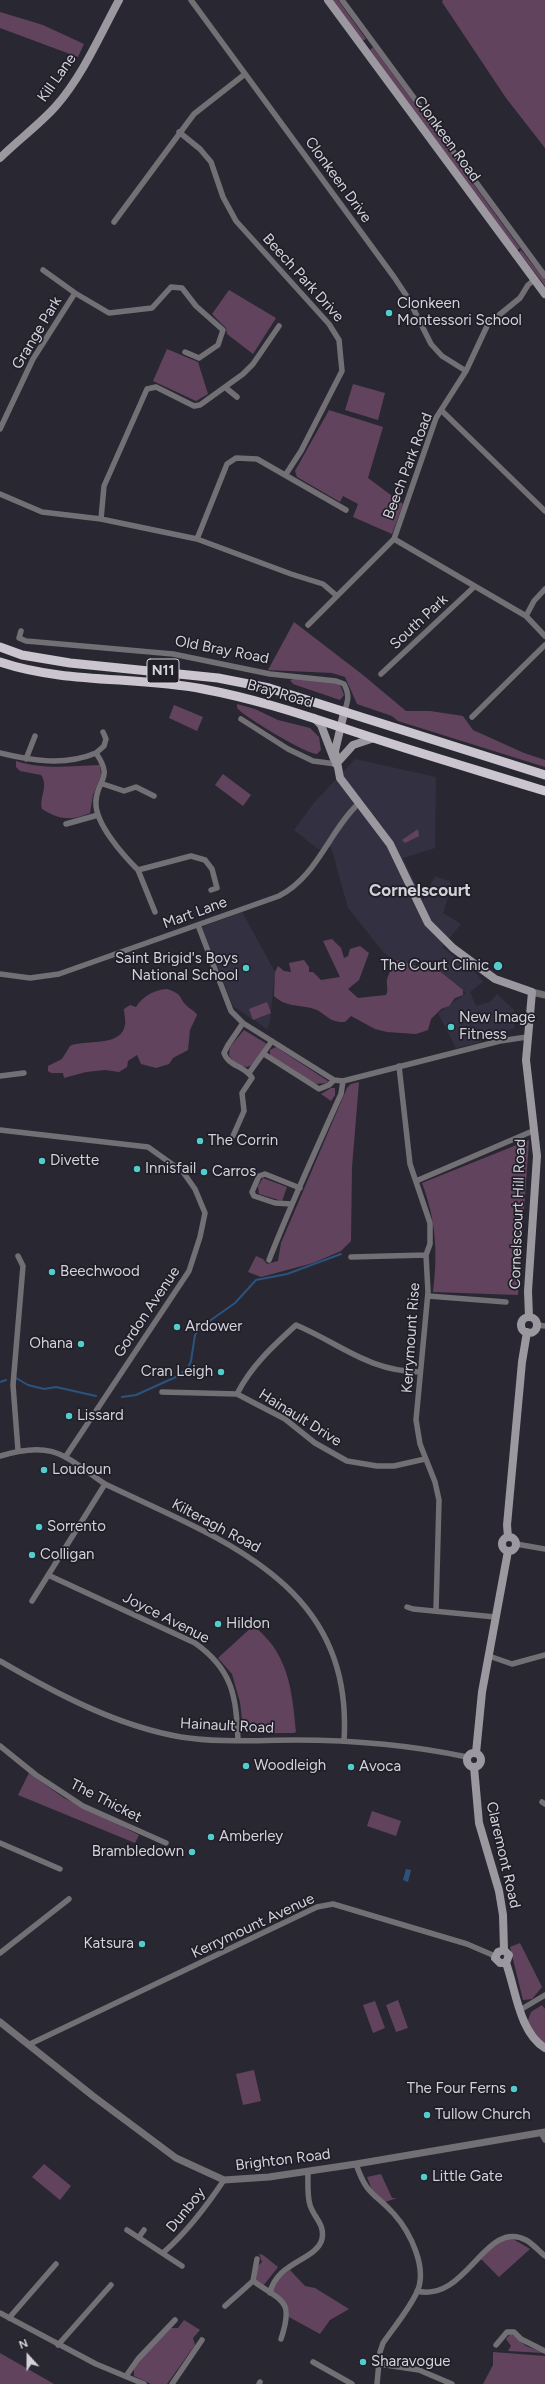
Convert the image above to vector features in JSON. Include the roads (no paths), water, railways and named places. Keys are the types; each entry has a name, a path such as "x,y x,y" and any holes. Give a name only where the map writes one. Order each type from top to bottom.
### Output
{"highway":[{"name":"Bray Road","path":"0,647 22,655 70,663 218,678 269,688 344,713 545,775"},
{"name":"Bray Road","path":"0,662 45,673 202,688 274,705 374,738 545,791"}],"main road":[{"name":"Kill Lane","path":"0,158 44,118 67,91 87,60 118,0"},
{"name":"Clonkeen Road","path":"328,0 545,294"},
{"name":"Old Bray Road","path":"344,713 335,751 336,764 340,778 390,844 425,918 434,932 453,948 495,978 532,992"},
{"path":"313,717 321,725 336,764 353,745 374,738"},
{"name":"Cornelscourt Hill Road","path":"495,1617 508,1551 502,1545 503,1540 508,1537 510,1494 522,1362 527,1332 523,1330 522,1323 529,1317 528,1291 537,1156 528,1081 527,1037 532,992"},
{"path":"527,1332 534,1331 541,1326 529,1317"},
{"path":"508,1537 514,1539 516,1544 513,1550 508,1551"},
{"path":"476,1753 482,1692 495,1617"},
{"path":"472,1753 476,1753 480,1756 481,1762 474,1767 468,1764 467,1757 472,1753"},
{"name":"Claremont Road","path":"474,1767 479,1824 498,1891 503,1915 504,1950"},
{"path":"504,1950 510,1957 506,1963 498,1962 496,1956 498,1952 504,1950"},
{"path":"506,1963 520,2010 531,2035 545,2048"}],"street":[{"name":"Clonkeen Drive","path":"191,0 394,277 408,298 430,344 442,356 466,371"},
{"name":"Clonkeen Road","path":"342,0 545,276"},
{"path":"363,48 372,42"},
{"path":"114,222 179,132 194,114 245,74"},
{"name":"Beech Park Drive","path":"179,132 200,149 211,162 223,197 236,221 329,324 339,340 342,371 301,451 286,474"},
{"name":"Grange Park","path":"43,270 74,293 109,314 152,308 171,286 182,288 196,306 223,330 218,345 199,358 185,352"},
{"name":"Beech Park Road","path":"308,625 394,539 436,418 442,411 466,371 488,324 520,298 528,285 534,280"},
{"name":"Grange Park","path":"0,429 33,359 74,293"},
{"path":"101,519 104,486 147,389 156,387 194,406 200,405 226,388 253,364 279,326"},
{"path":"226,388 237,397"},
{"path":"442,411 545,511"},
{"path":"196,539 222,474 232,460 246,457 257,459 286,474 346,510"},
{"path":"0,494 42,512 101,519 196,539 291,574 323,584 337,596"},
{"name":"South Park","path":"394,539 526,616 545,636"},
{"name":"South Park","path":"381,674 474,587"},
{"path":"526,616 534,601 545,589"},
{"name":"Old Bray Road","path":"21,631 19,638 26,640 172,654 270,674 344,684 348,691 349,698 344,713"},
{"path":"472,717 545,645"},
{"path":"241,718 288,749 313,761 336,764"},
{"path":"0,753 26,759 64,761 81,759 96,753 104,746 106,740 103,732"},
{"path":"26,759 35,736"},
{"path":"96,753 103,763 103,784 96,800 98,815 105,829 138,870 155,912"},
{"path":"103,784 124,791 136,787 154,796"},
{"name":"Mart Lane","path":"0,974 30,978 59,974 278,896 289,890 305,875 346,817 359,804"},
{"path":"66,824 98,815"},
{"path":"138,870 191,856 205,860 212,869 217,888 211,890"},
{"path":"198,925 231,1011 243,1023 334,1080 343,1081 500,1041 527,1037"},
{"name":"Old Bray Road","path":"532,992 545,995"},
{"path":"232,1136 242,1117 242,1093 252,1079 250,1075 227,1059 224,1053 243,1023"},
{"path":"250,1075 272,1041"},
{"path":"264,1054 319,1088 329,1085 334,1080"},
{"name":"Kerrymount Rise","path":"399,1066 410,1164 430,1223 430,1244 426,1255 428,1296 416,1420 418,1435 425,1459 435,1482 439,1500 436,1611"},
{"path":"0,1076 24,1073"},
{"path":"269,1260 291,1204 300,1188 341,1094 343,1081"},
{"name":"Gordon Avenue","path":"0,1130 148,1147 166,1159 189,1179 204,1209 204,1224 189,1272 66,1456"},
{"path":"416,1181 535,1130"},
{"path":"291,1204 275,1203 254,1196 252,1192 259,1176 265,1174 300,1188"},
{"path":"351,1257 426,1255"},
{"path":"18,1256 23,1266 13,1386 18,1450"},
{"path":"428,1296 506,1302"},
{"path":"237,1394 246,1377 268,1350 296,1326 380,1367 402,1372 420,1372"},
{"name":"Hainault Drive","path":"162,1392 237,1394 285,1419 315,1443 347,1461 377,1466 394,1466 425,1459"},
{"name":"Kilteragh Road","path":"0,1456 18,1450 42,1449 66,1456 105,1484 246,1553 287,1586 319,1628 338,1668 344,1696 344,1740"},
{"path":"32,1601 105,1484"},
{"path":"516,1544 545,1549"},
{"name":"Joyce Avenue","path":"48,1574 195,1643 206,1651 224,1672 233,1690 238,1740"},
{"path":"407,1607 495,1617"},
{"path":"489,1656 512,1664 545,1655"},
{"name":"Hainault Road","path":"0,1661 87,1707 126,1721 180,1737 238,1740 344,1740 399,1745 467,1757"},
{"name":"The Thicket","path":"0,1746 36,1774 83,1806 166,1843"},
{"path":"0,1843 60,1869"},
{"path":"0,1953 69,1899"},
{"name":"Kerrymount Avenue","path":"30,2044 317,1907 333,1904 467,1944 496,1956"},
{"path":"520,2010 545,1995"},
{"name":"Brighton Road","path":"0,2022 30,2044 93,2096 176,2158 224,2180 308,2171 544,2135"},
{"path":"356,2164 366,2188 393,2213 410,2235 419,2265 418,2291 383,2343 377,2384"},
{"path":"270,2293 272,2283 279,2274 318,2247 322,2240 322,2225 313,2213 310,2203 308,2171"},
{"name":"Dunboy","path":"164,2252 184,2234 207,2206 224,2180"},
{"name":"Dunboy","path":"127,2230 164,2252 182,2266"},
{"name":"Dunboy","path":"139,2237 144,2230"},
{"path":"418,2291 428,2294 442,2291 468,2270 498,2239 504,2237 510,2236 526,2240 545,2256"},
{"path":"225,2306 253,2282 257,2259"},
{"path":"9,2318 56,2264"},
{"path":"253,2282 284,2304 288,2312 282,2339"},
{"path":"58,2345 111,2285"},
{"path":"0,2312 58,2345 96,2364 144,2384"},
{"path":"126,2376 138,2359 175,2320"},
{"path":"496,2345 507,2332 514,2332 521,2339 545,2351"},
{"path":"172,2384 202,2340"},
{"path":"313,2362 352,2384"},
{"path":"379,2364 419,2370 452,2384"}],"water":[{"path":"406,1869 411,1870 408,1882 403,1880"}],"waterway":[{"path":"122,1397 136,1395 178,1376 188,1368 191,1361 195,1335 201,1327 235,1303 256,1280 287,1274 341,1254"},
{"path":"16,1378 28,1385 44,1389 56,1387 96,1396"},
{"path":"0,1382 6,1380"}],"place":[{"name":"Clonkeen Montessori School","path":"389,313"},
{"name":"The Court Clinic","path":"498,966"},
{"name":"Saint Brigid's Boys National School","path":"246,968"},
{"name":"New Image Fitness","path":"451,1027"},
{"name":"The Corrin","path":"200,1141"},
{"name":"Divette","path":"42,1161"},
{"name":"Innisfail","path":"137,1169"},
{"name":"Carros","path":"204,1172"},
{"name":"Beechwood","path":"52,1272"},
{"name":"Ardower","path":"177,1327"},
{"name":"Ohana","path":"81,1344"},
{"name":"Cran Leigh","path":"221,1372"},
{"name":"Lissard","path":"69,1416"},
{"name":"Loudoun","path":"44,1470"},
{"name":"Sorrento","path":"39,1527"},
{"name":"Colligan","path":"32,1555"},
{"name":"Hildon","path":"218,1624"},
{"name":"Woodleigh","path":"246,1766"},
{"name":"Avoca","path":"351,1767"},
{"name":"Amberley","path":"211,1837"},
{"name":"Brambledown","path":"192,1852"},
{"name":"Katsura","path":"142,1944"},
{"name":"The Four Ferns","path":"514,2089"},
{"name":"Tullow Church","path":"427,2115"},
{"name":"Little Gate","path":"424,2177"},
{"name":"Sharavogue","path":"363,2362"}],"district":[{"name":"Cornelscourt","path":"420,891"}]}
